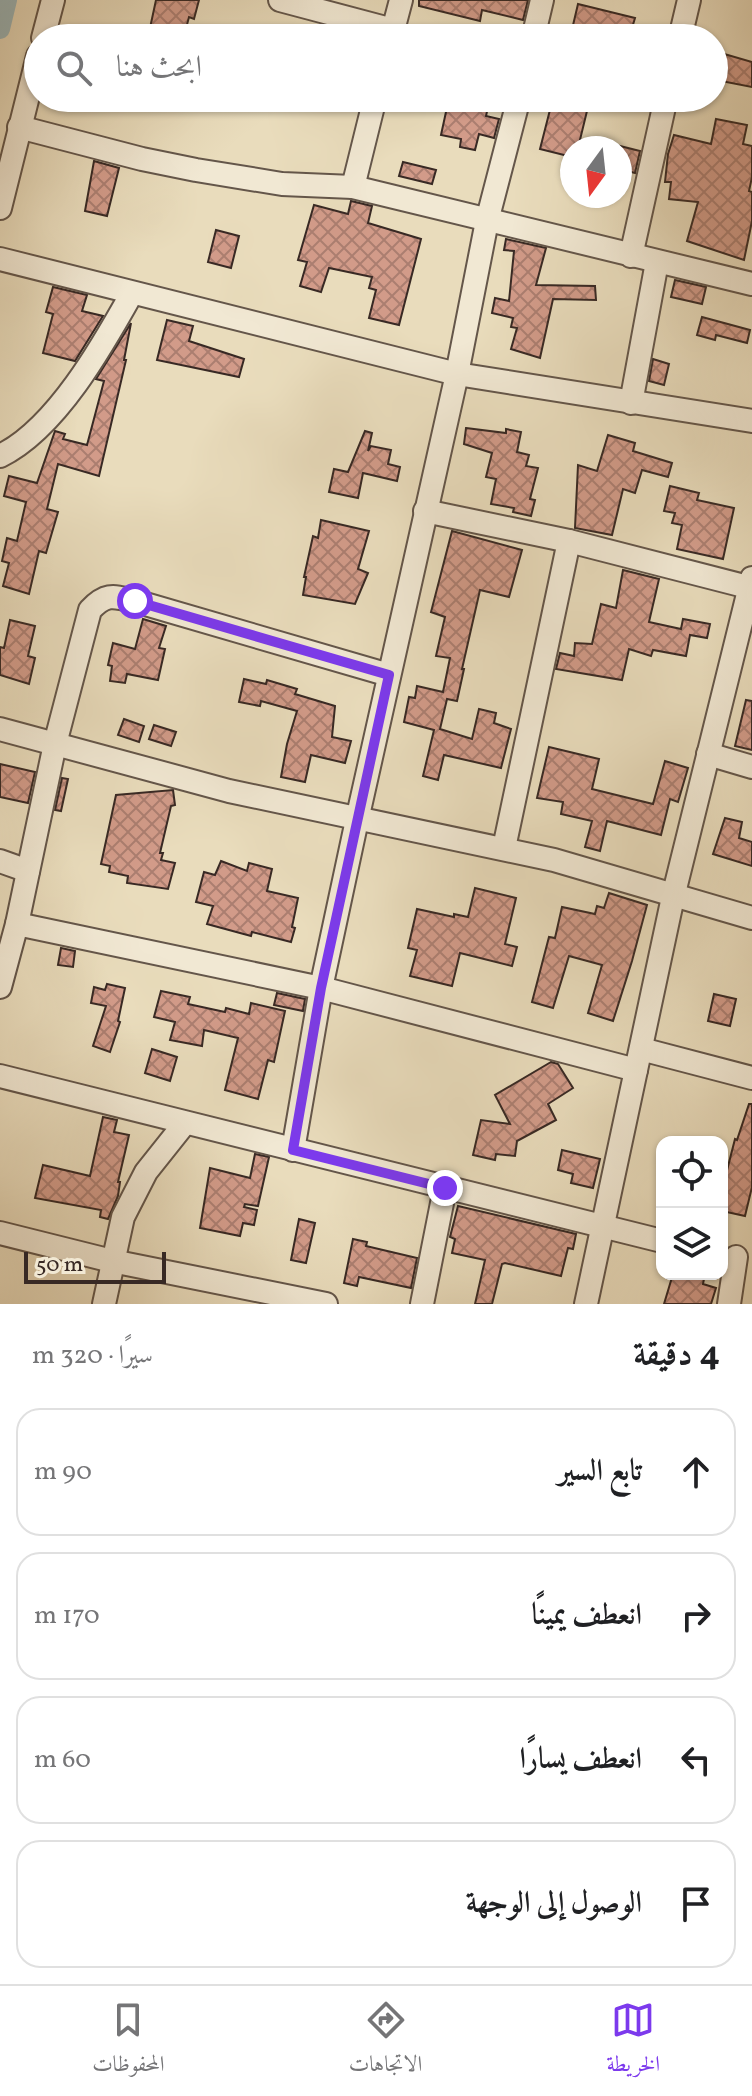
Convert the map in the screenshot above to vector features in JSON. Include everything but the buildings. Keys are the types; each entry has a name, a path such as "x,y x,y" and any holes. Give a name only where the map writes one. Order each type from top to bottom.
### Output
{"street":[{"path":"47,24 53,0"},
{"path":"280,0 359,24"},
{"path":"395,24 401,0"},
{"path":"536,24 542,0"},
{"path":"683,24 689,0"},
{"path":"0,208 24,108"},
{"path":"353,187 372,112"},
{"path":"293,1150 321,988 457,374 487,221 515,112"},
{"path":"631,256 663,112"},
{"path":"19,127 196,170 282,184 353,187 752,284"},
{"path":"0,259 457,374 752,421"},
{"path":"631,403 657,262"},
{"path":"0,456 22,443 72,390 132,293"},
{"path":"425,511 569,541 751,585 673,897 586,1304"},
{"path":"504,848 569,541"},
{"path":"0,987 17,924 55,744 90,610 100,599 113,596 135,601 389,675"},
{"path":"0,729 229,791 357,820 504,848 752,918"},
{"path":"708,754 752,767"},
{"path":"0,861 28,871"},
{"path":"17,924 638,1059 752,1078"},
{"path":"0,1076 656,1240"},
{"path":"104,1304 123,1217 146,1172 185,1123"},
{"path":"422,1304 445,1188"},
{"path":"0,1233 112,1261 326,1304"},
{"path":"729,1304 737,1257"}],"waterway":[{"path":"0,29 7,0"}],"route":[{"path":"135,601 389,675 321,988 293,1150 445,1188"}]}
